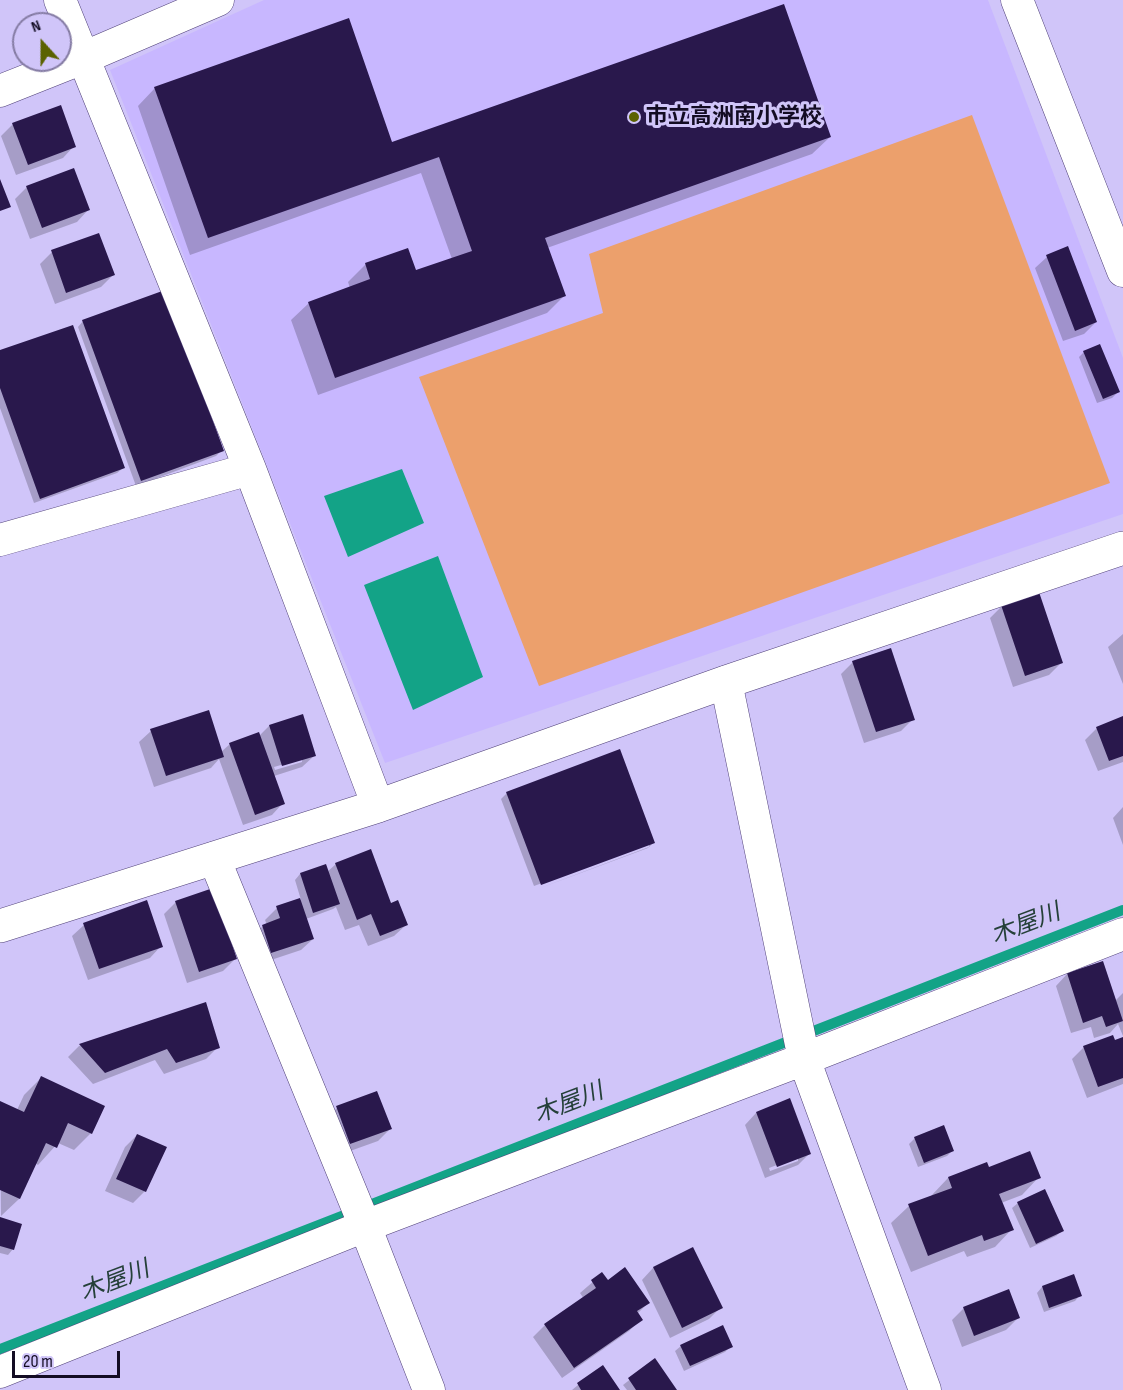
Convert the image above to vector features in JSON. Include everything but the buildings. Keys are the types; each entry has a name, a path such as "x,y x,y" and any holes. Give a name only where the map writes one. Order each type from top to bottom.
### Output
{"street":[{"path":"60,0 250,468 378,806"},
{"path":"0,91 218,0"},
{"path":"1017,0 1114,220 1123,271"},
{"path":"0,540 250,468"},
{"path":"0,926 378,806 726,682 1123,548"},
{"path":"726,682 804,1059 925,1390"},
{"path":"214,858 365,1226 429,1390"},
{"path":"0,1372 365,1226 804,1059 1123,934"}],"shaded area":[{"path":"264,0 988,0 1123,358 1123,514 385,763 110,70"},
{"path":"972,115 1110,483 539,686 419,377 603,313 589,254"},
{"path":"402,469 424,523 348,557 324,496"},
{"path":"438,556 483,677 413,710 364,585"}],"waterway":[{"name":"木屋川","path":"811,1032 1123,910"},
{"name":"木屋川","path":"367,1206 786,1042"},
{"name":"木屋川","path":"0,1349 347,1214"}],"place":[{"name":"市立高洲南小学校","path":"634,117"}]}
